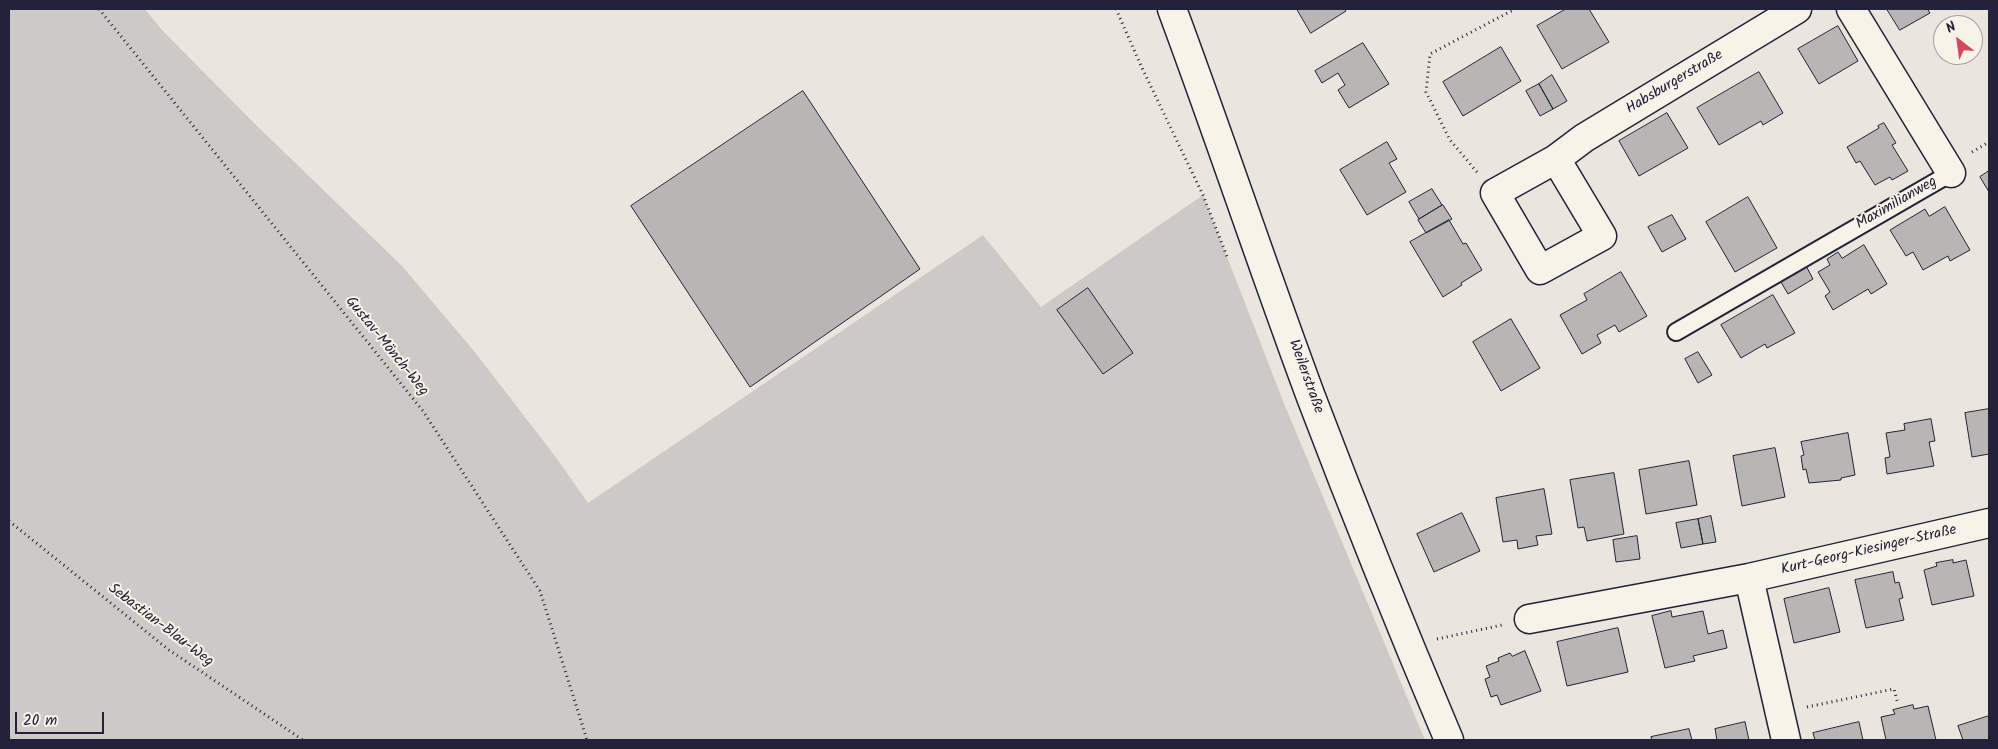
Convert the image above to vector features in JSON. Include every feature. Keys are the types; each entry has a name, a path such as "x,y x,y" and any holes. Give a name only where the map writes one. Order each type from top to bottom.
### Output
{"street":[{"name":"Weilerstraße","path":"1172,9 1217,129 1311,397 1409,645 1449,740"},
{"name":"Habsburgerstraße","path":"1495,193 1556,159 1584,138 1797,9"},
{"name":"Maximilianweg","path":"1851,9 1951,173"},
{"path":"1495,193 1540,270 1602,236 1556,159"},
{"name":"Kurt-Georg-Kiesinger-Straße","path":"1529,619 1749,578 1989,523"},
{"path":"1749,578 1786,740"}],"lane":[{"name":"Maximilianweg","path":"1676,332 1951,173"}],"path":[{"name":"Gustav-Mönch-Weg","path":"99,9 423,411 540,591 587,740"},
{"path":"1116,9 1142,68 1181,147"},
{"path":"1495,193 1450,140 1426,92 1430,54 1515,9"},
{"name":"Sebastian-Blau-Weg","path":"9,521 169,650 303,740"},
{"path":"1409,645 1529,619"},
{"path":"1780,712 1894,689 1898,704"}],"shaded area":[{"path":"9,9 145,9 161,29 255,124 402,266 474,351 555,456 588,503 983,235 1041,307 1203,195 1285,406 1425,740 9,740"}],"building":[{"path":"1297,9 1345,9 1346,11 1311,33"},
{"path":"1566,9 1589,9 1609,42 1562,69 1537,26"},
{"path":"1887,9 1931,9 1928,10 1930,13 1900,30"},
{"path":"1838,26 1858,61 1819,84 1798,49"},
{"path":"1363,43 1389,84 1349,108 1338,90 1345,85 1338,73 1322,83 1315,71"},
{"path":"1501,47 1521,81 1463,116 1443,82"},
{"path":"1759,72 1783,113 1763,125 1761,121 1719,145 1697,108"},
{"path":"1552,75 1567,101 1553,109 1539,84"},
{"path":"1539,84 1553,109 1540,116 1526,91"},
{"path":"803,91 920,269 750,387 631,206"},
{"path":"1667,113 1688,148 1639,176 1619,141"},
{"path":"1884,123 1896,143 1892,145 1908,171 1892,180 1890,177 1875,185 1860,161 1856,163 1847,147"},
{"path":"1387,142 1397,159 1389,163 1406,192 1367,215 1340,170"},
{"path":"1989,171 1989,192 1980,177"},
{"path":"1432,189 1442,205 1419,219 1409,202"},
{"path":"1748,197 1777,248 1735,272 1706,222"},
{"path":"1443,205 1452,219 1426,233 1418,220"},
{"path":"1945,207 1970,250 1950,261 1948,256 1923,270 1913,252 1906,256 1890,230 1925,209 1929,216"},
{"path":"1672,215 1686,239 1662,252 1648,227"},
{"path":"1449,220 1463,244 1466,243 1482,270 1443,297 1410,242"},
{"path":"1864,245 1887,284 1871,294 1868,289 1833,310 1825,296 1830,292 1818,272 1830,265 1827,259 1838,252 1842,258"},
{"path":"1804,262 1813,279 1788,294 1778,277"},
{"path":"1621,272 1647,316 1619,332 1615,325 1597,335 1601,343 1582,354 1560,315 1587,300 1584,294"},
{"path":"1088,288 1133,353 1103,374 1057,310"},
{"path":"1773,295 1795,333 1767,348 1765,344 1741,358 1721,325"},
{"path":"1511,319 1540,368 1501,391 1473,342"},
{"path":"1698,352 1712,375 1698,383 1685,359"},
{"path":"1989,409 1989,454 1972,457 1965,413"},
{"path":"1931,419 1935,441 1929,442 1934,466 1887,474 1885,458 1890,457 1886,433 1905,430 1904,424"},
{"path":"1848,433 1855,475 1841,478 1841,480 1809,483 1806,469 1803,470 1801,456 1804,455 1801,442"},
{"path":"1775,448 1785,497 1742,506 1733,456"},
{"path":"1689,461 1697,505 1646,514 1639,470"},
{"path":"1614,473 1624,534 1587,541 1584,527 1578,528 1570,480"},
{"path":"1544,489 1552,534 1536,536 1538,545 1518,549 1517,540 1503,542 1496,498"},
{"path":"1462,513 1480,551 1434,572 1417,534"},
{"path":"1711,516 1716,542 1703,544 1698,519"},
{"path":"1698,519 1703,544 1681,548 1676,523"},
{"path":"1637,536 1640,559 1616,562 1613,540"},
{"path":"1953,560 1953,563 1966,560 1974,596 1932,605 1924,570 1937,566 1936,563"},
{"path":"1893,572 1895,583 1899,582 1903,598 1899,599 1904,620 1866,628 1855,580"},
{"path":"1829,588 1840,632 1794,643 1784,599"},
{"path":"1671,611 1672,617 1703,611 1708,634 1723,630 1727,648 1693,656 1695,661 1665,668 1652,616"},
{"path":"1618,628 1628,672 1567,686 1557,642"},
{"path":"1525,651 1541,691 1501,705 1497,695 1491,697 1485,679 1490,677 1486,666 1499,661 1498,658 1510,653 1512,656"},
{"path":"1913,705 1914,709 1928,706 1936,740 1886,740 1881,717 1895,714 1893,710"},
{"path":"1989,716 1989,740 1963,740 1958,726"},
{"path":"1745,722 1749,740 1717,740 1715,729"},
{"path":"1859,722 1863,740 1815,740 1813,733"},
{"path":"1689,729 1692,740 1652,740 1651,737"}]}
